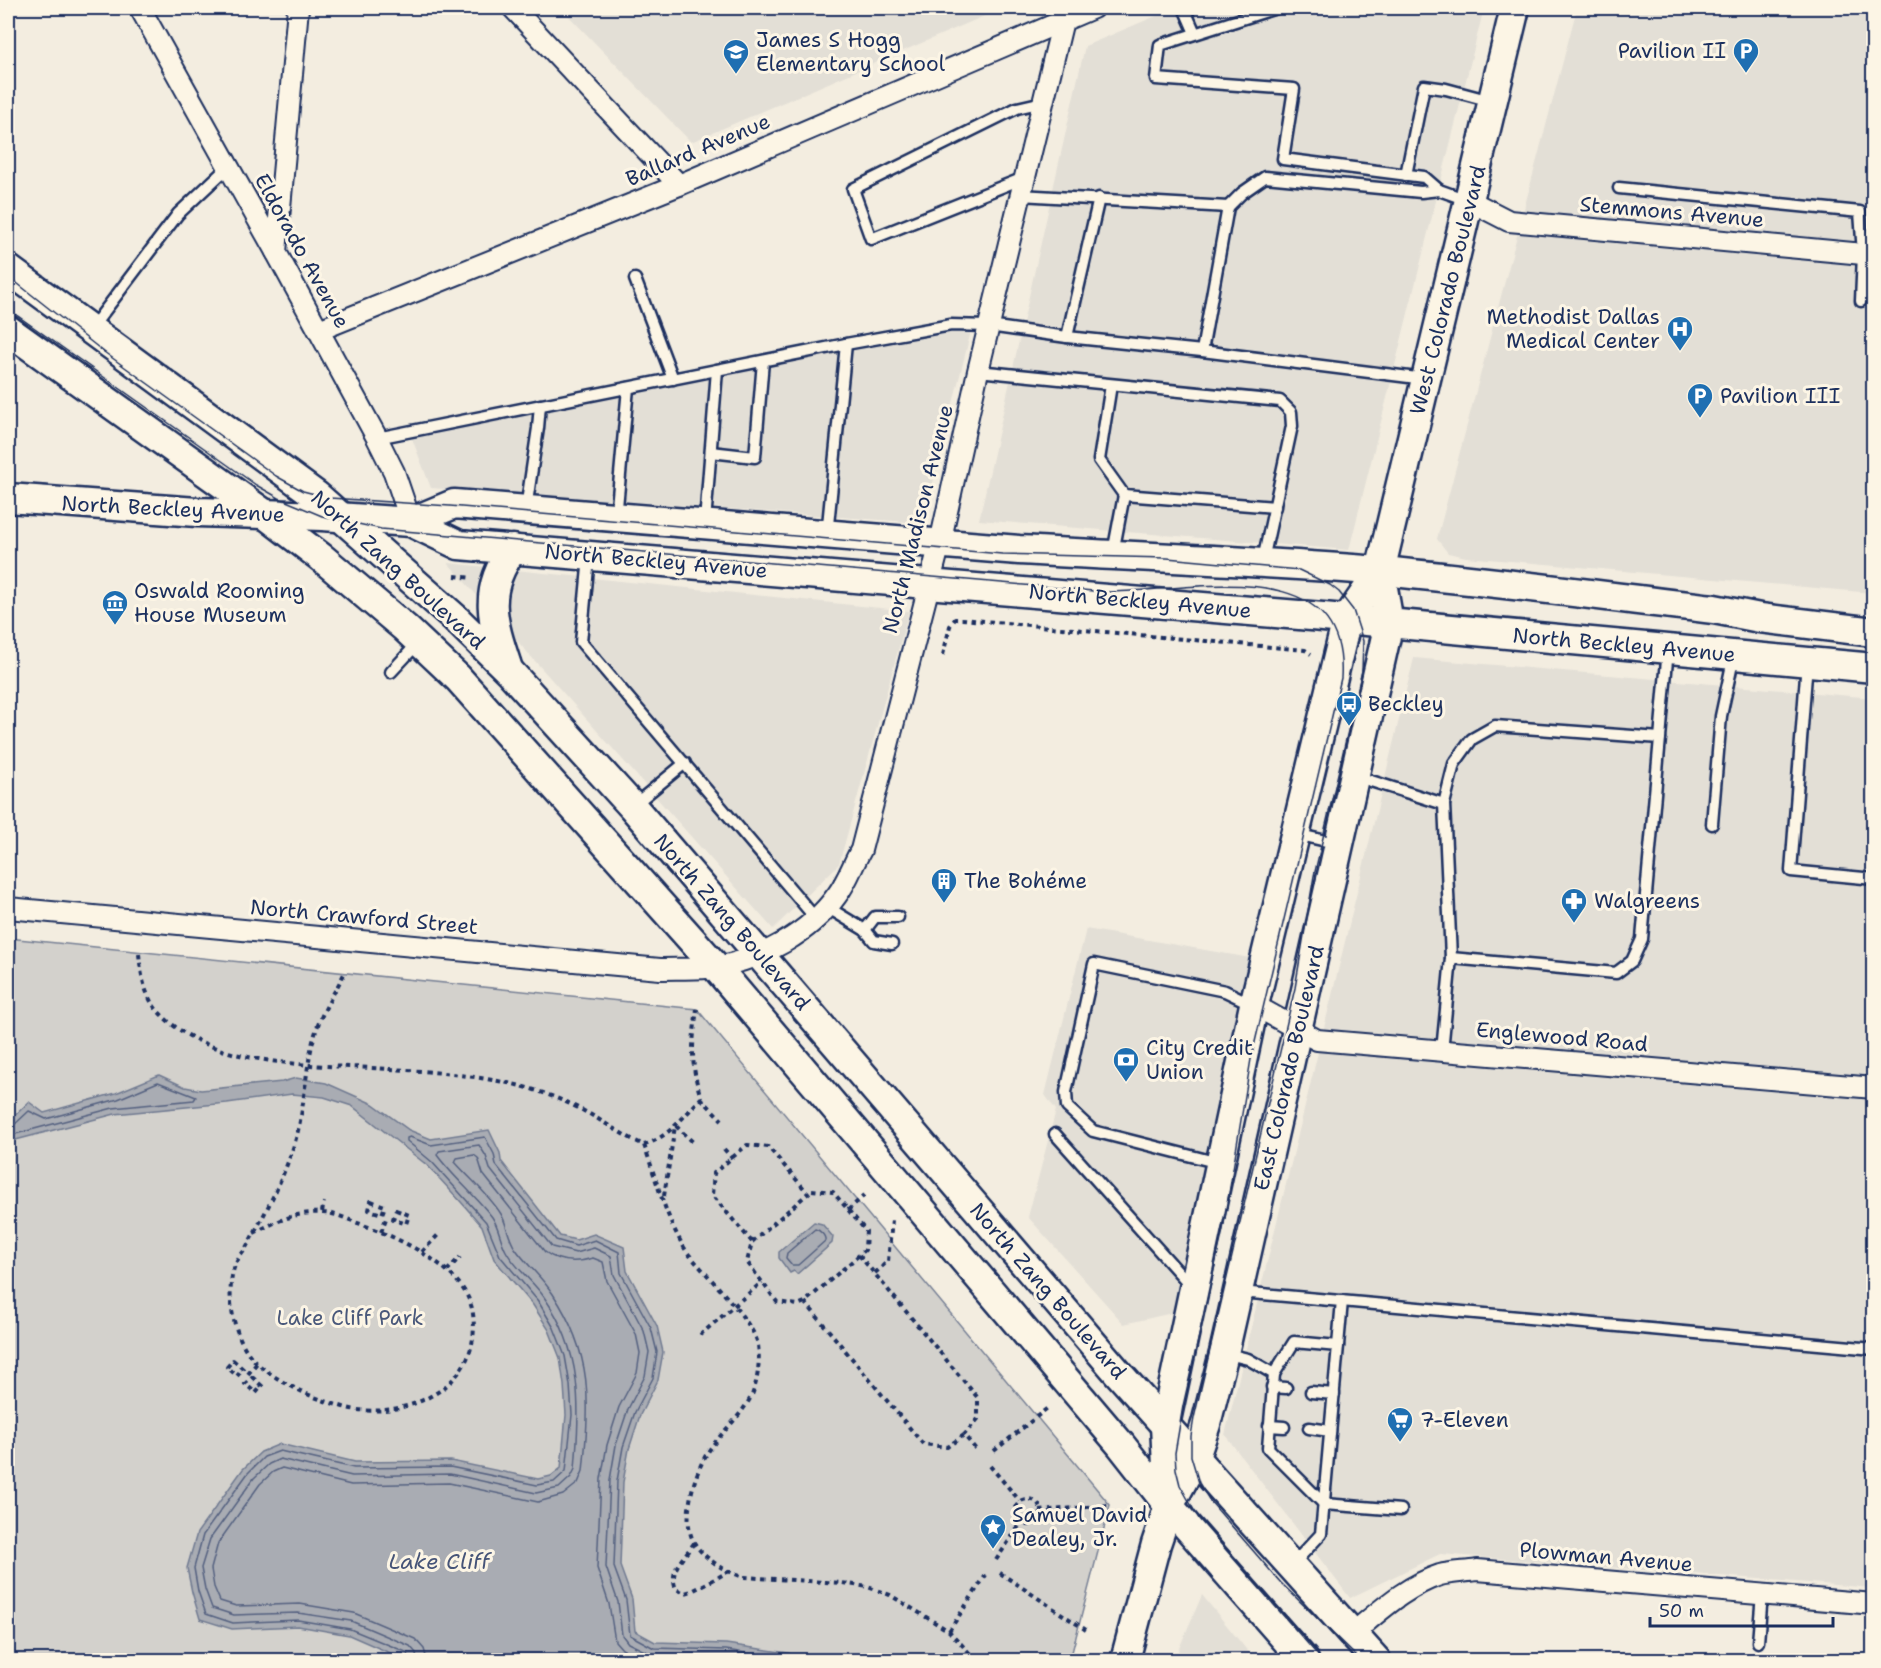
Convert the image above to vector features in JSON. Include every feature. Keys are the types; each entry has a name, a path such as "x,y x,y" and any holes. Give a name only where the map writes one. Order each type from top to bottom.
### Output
{"main road":[{"name":"West Colorado Boulevard","path":"1347,619 1380,571 1515,8"},
{"name":"North Zang Boulevard","path":"8,268 317,495 455,618 509,671 632,806 1194,1460 1376,1660"},
{"name":"North Zang Boulevard","path":"8,330 266,515 322,558 419,641 458,678 716,967 1121,1444 1169,1506 1304,1660"},
{"name":"North Beckley Avenue","path":"8,498 197,512 411,522 459,545 1347,619 1874,668"},
{"name":"North Beckley Avenue","path":"411,522 454,504 1112,556 1166,557 1380,571 1714,609 1760,618 1874,632"},
{"path":"509,671 494,629 493,606 494,585 503,562 513,549"},
{"name":"West Colorado Boulevard","path":"1380,571 1389,623"},
{"name":"East Colorado Boulevard","path":"1169,1506 1165,1425 1254,1005 1347,619"},
{"name":"East Colorado Boulevard","path":"1125,1660 1169,1506 1194,1460 1206,1424 1298,1030 1389,623"}],"street":[{"name":"Eldorado Avenue","path":"140,8 377,438 394,472 411,522"},
{"path":"276,252 298,8"},
{"path":"513,8 679,185"},
{"name":"Ballard Avenue","path":"319,330 679,185 1065,14 1093,8"},
{"name":"North Madison Avenue","path":"716,967 760,954 788,940 822,913 838,894 861,850 940,543 978,371 1065,14"},
{"name":"Stemmons Avenue","path":"1470,201 1509,221 1868,254"},
{"name":"North Crawford Street","path":"8,908 660,969 716,967"},
{"name":"Englewood Road","path":"1254,1005 1317,1040 1874,1088"},
{"name":"Plowman Avenue","path":"1353,1633 1398,1596 1419,1583 1442,1574 1477,1570 1874,1604"}],"lane":[{"path":"1184,8 1195,33"},
{"path":"1276,8 1160,45 1156,79 1294,89 1283,159 1424,177 1439,190 1470,201"},
{"path":"1406,175 1424,86 1446,89 1493,102"},
{"path":"1043,102 1017,108 853,189 871,239 1022,187 1099,198 1228,207"},
{"path":"90,329 178,214 228,166"},
{"path":"1202,351 1228,207 1242,193 1265,177 1421,192 1439,190"},
{"path":"1619,188 1860,212 1868,254 1861,301"},
{"path":"1067,337 1099,198"},
{"path":"635,279 673,379"},
{"path":"377,438 951,325 989,326 1426,379"},
{"path":"827,535 846,344"},
{"path":"711,453 755,457 763,361"},
{"path":"705,525 717,370"},
{"path":"978,371 1281,401 1291,412 1292,426 1262,564"},
{"path":"1111,385 1099,460 1124,495 1112,556"},
{"path":"616,518 628,388"},
{"path":"526,509 540,405"},
{"path":"1124,495 1275,507"},
{"path":"589,555 581,642 685,763 822,913 865,930 874,941 892,944"},
{"path":"391,672 419,641"},
{"path":"1451,958 1616,973 1632,961 1642,939 1668,649"},
{"path":"1712,824 1721,716 1734,655"},
{"path":"1807,662 1791,871 1874,879"},
{"path":"1442,1051 1451,958 1444,804 1454,764 1472,739 1495,726 1660,738"},
{"path":"632,806 685,763"},
{"path":"1354,776 1444,804"},
{"path":"1295,833 1340,844"},
{"path":"865,930 875,917 898,917"},
{"path":"1221,1163 1093,1131 1067,1107 1066,1092 1094,964 1225,991 1254,1005"},
{"path":"1055,1134 1194,1290"},
{"path":"1238,1292 1874,1349"},
{"path":"1291,1566 1322,1534 1342,1301"},
{"path":"1338,1346 1294,1342 1274,1374 1268,1448 1324,1504 1401,1510"},
{"path":"1224,1353 1248,1359 1274,1374"},
{"path":"1272,1387 1286,1388"},
{"path":"1311,1392 1334,1394"},
{"path":"1269,1426 1284,1427"},
{"path":"1309,1428 1330,1431"},
{"path":"1758,1642 1762,1594"}],"path":[{"path":"943,655 950,626 955,620 962,619 1305,650 1310,652 1311,656"},
{"path":"139,954 141,976 156,1009 180,1031 216,1049 259,1059 464,1075 511,1083 556,1098 644,1145 653,1143 675,1125 701,1098"},
{"path":"254,1233 279,1220 322,1212 381,1232 438,1259 470,1300 474,1325 464,1366 444,1390 437,1394 401,1408 378,1411 355,1410 303,1394 257,1363 246,1348 235,1325 230,1298 234,1268 254,1233 294,1144 316,1029 344,974"},
{"path":"697,1009 691,1050 695,1079 701,1098 722,1120"},
{"path":"675,1125 694,1144"},
{"path":"663,1200 675,1125"},
{"path":"644,1145 670,1220 683,1246 752,1328 758,1344 758,1374 752,1394 743,1409 717,1438 696,1475 690,1500 690,1526 694,1543 710,1560 728,1572 752,1578 842,1582 868,1587 890,1595 949,1631 976,1660"},
{"path":"752,1242 712,1195 714,1173 747,1145 768,1147 808,1193"},
{"path":"724,1149 732,1158"},
{"path":"812,1190 833,1192 848,1210 866,1231 864,1250 805,1302 798,1305 777,1302 747,1262 752,1242 812,1190"},
{"path":"848,1210 868,1192"},
{"path":"381,1232 384,1215 385,1206 371,1201 369,1210 384,1215 393,1219 406,1224 409,1215 396,1210 393,1219"},
{"path":"322,1212 324,1202"},
{"path":"875,1273 888,1261 892,1220"},
{"path":"422,1252 440,1233"},
{"path":"805,1302 923,1444 948,1446 964,1435 978,1419 978,1398 859,1255"},
{"path":"447,1271 460,1257"},
{"path":"700,1335 762,1282"},
{"path":"243,1370 237,1376 226,1367 233,1360 250,1375 257,1363"},
{"path":"994,1451 1050,1406"},
{"path":"964,1435 978,1452"},
{"path":"990,1466 1020,1501"},
{"path":"1020,1501 1031,1499 1040,1511 1039,1518 1032,1524 1021,1523"},
{"path":"1020,1501 1015,1512 1021,1523"},
{"path":"1040,1511 1110,1505"},
{"path":"996,1560 1021,1523"},
{"path":"694,1543 676,1568 672,1580 676,1589 685,1593 692,1591 728,1572"},
{"path":"1000,1573 1086,1630"},
{"path":"949,1631 986,1575"}],"shaded area":[{"name":"James S Hogg Elementary School","path":"561,8 1003,8 691,142"},
{"path":"1175,8 1484,8 1349,550 979,520 1085,46"},
{"name":"Methodist Dallas Medical Center","path":"1577,8 1873,8 1873,593 1466,557 1448,553 1437,539"},
{"path":"974,319 923,523 431,488 408,428 874,344"},
{"path":"448,563 909,611 839,864 773,929"},
{"path":"1414,658 1873,698 1873,1588 1440,1554 1350,1598 1225,1435"},
{"path":"1086,929 1256,959 1172,1313 1124,1324 1028,1217 1056,1110 1045,1095"},
{"path":"1202,1595 1255,1660 1174,1660"}],"green space":[{"name":"Lake Cliff Park","path":"8,938 697,1009 1110,1505 1070,1660 8,1660"}],"water":[{"name":"Lake Cliff","path":"159,1075 185,1087 201,1090 282,1082 296,1078 326,1083 373,1104 409,1130 431,1139 489,1130 500,1153 501,1161 560,1236 576,1240 594,1234 624,1247 627,1271 657,1326 663,1352 658,1380 640,1415 629,1449 623,1482 620,1566 632,1599 635,1631 655,1642 726,1644 788,1653 805,1660 406,1660 349,1635 298,1626 232,1629 200,1619 187,1568 197,1533 243,1469 261,1452 280,1444 355,1462 451,1461 538,1479 551,1476 561,1468 566,1415 564,1385 560,1358 549,1330 533,1305 494,1259 482,1226 428,1166 352,1106 324,1097 292,1094 115,1114 8,1142 8,1122 29,1102 44,1113 116,1093"},
{"path":"814,1222 822,1224 833,1237 832,1243 797,1274 794,1271 790,1273 779,1258 779,1252"}],"tram line":[{"path":"8,276 104,352 276,476 303,491 330,498 450,506 1002,554 1167,558 1299,570 1339,592 1353,610 1363,641 1362,671 1314,876 1295,988 1194,1418 1191,1456 1199,1483 1210,1501 1281,1583 1360,1660"},
{"path":"8,309 256,485 279,498 322,516 381,529 1105,592 1216,585 1255,587 1290,594 1318,610 1336,637 1341,678 1251,1059 1223,1230 1183,1406 1175,1453 1180,1485 1199,1519 1322,1660"}],"place":[{"name":"Pavilion II","path":"1746,74"},
{"name":"James S Hogg Elementary School","path":"736,75"},
{"name":"Methodist Dallas Medical Center","path":"1680,352"},
{"name":"Pavilion III","path":"1700,419"},
{"name":"Oswald Rooming House Museum","path":"115,626"},
{"name":"Beckley","path":"1349,727"},
{"name":"The Bohéme","path":"944,904"},
{"name":"Walgreens","path":"1574,924"},
{"name":"City Credit Union","path":"1126,1083"},
{"name":"7-Eleven","path":"1400,1443"},
{"name":"Samuel David Dealey, Jr.","path":"993,1550"}]}
